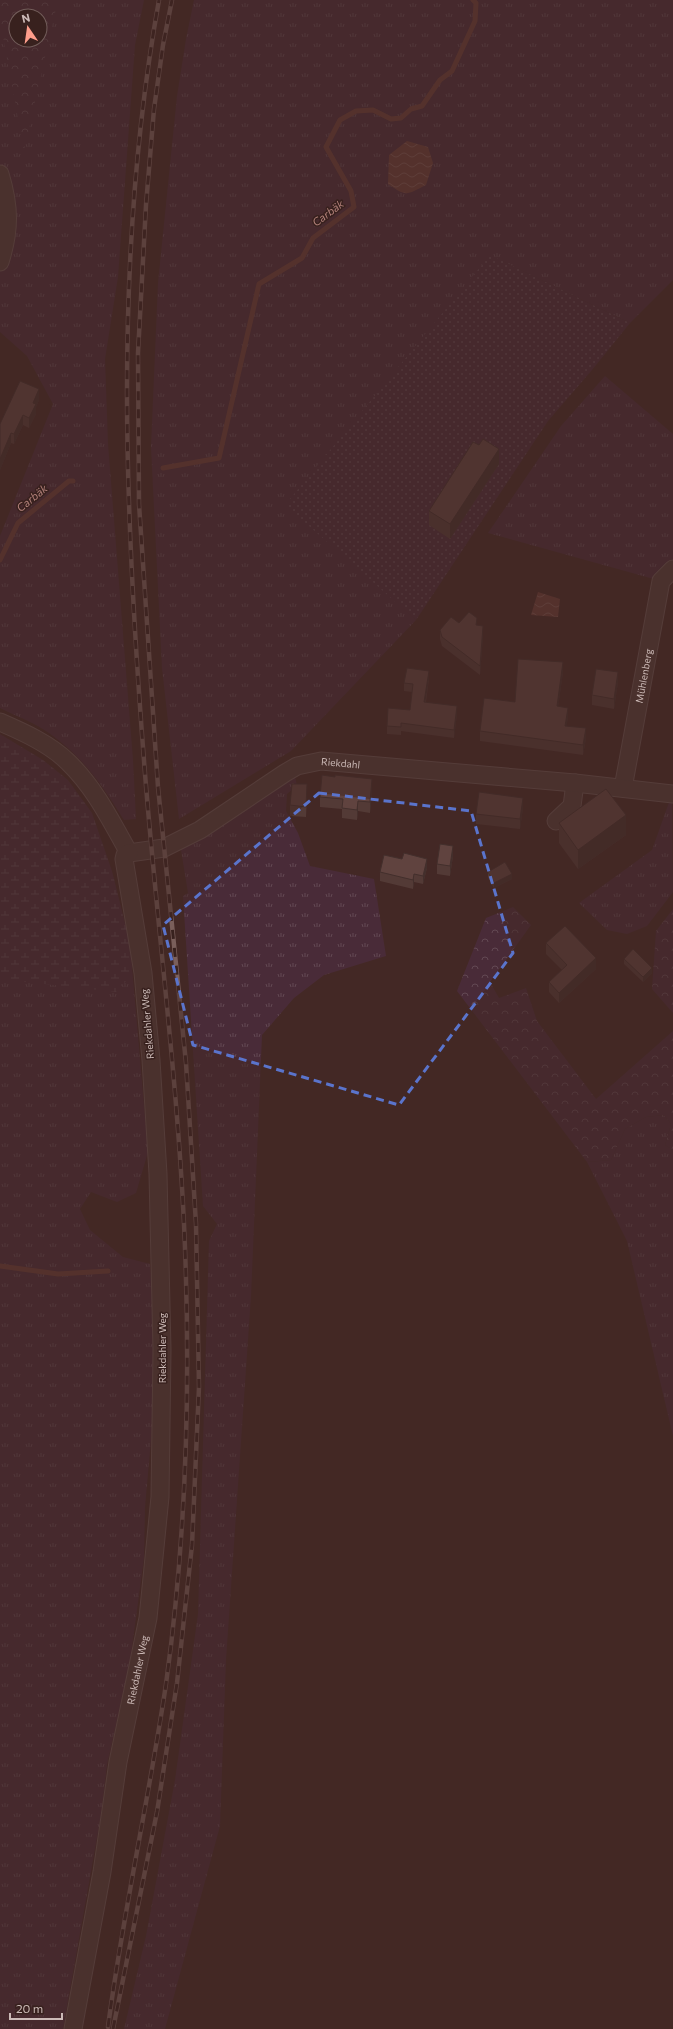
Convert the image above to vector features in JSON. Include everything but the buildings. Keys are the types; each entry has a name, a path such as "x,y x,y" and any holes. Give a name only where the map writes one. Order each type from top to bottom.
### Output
{"street":[{"path":"0,174 8,220 7,240 0,262"},
{"name":"Mühlenberg","path":"623,788 661,581 673,569"},
{"path":"0,722 38,741 67,761 98,797 129,853"},
{"name":"Riekdahl","path":"129,853 164,848 200,830 297,766 321,761 575,783 673,794"},
{"path":"556,821 572,806 575,783"},
{"name":"Riekdahler Weg","path":"73,2029 102,1872 118,1762 148,1618 160,1504 162,1350 158,1174 151,1060 143,973 124,859 125,855 129,853"}],"highlighted area":[{"path":"319,793 471,811 513,953 399,1105 193,1045 163,925"}],"green space":[{"path":"0,0 144,0 135,45 118,277 105,359 108,444 133,760 136,819 124,820 100,784 82,762 61,742 38,726 0,708 0,536 53,404 27,356 0,332"},
{"path":"0,0 58,0 48,44 48,8 8,8 8,48 47,48 24,151 0,20"},
{"path":"194,0 673,0 673,280 630,323 502,261 297,510 416,620 291,751 179,819 162,668 151,447 158,283 177,96"},
{"path":"490,255 630,323 548,421 416,620 285,505"},
{"path":"605,376 673,434 673,569 661,581 488,533 561,426"},
{"path":"0,734 43,760 68,780 92,813 112,871 130,943 129,978 116,992 0,979"},
{"path":"295,777 297,785 287,794 286,811 298,833 310,866 374,879 386,956 324,975 294,998 262,1035 251,1296 226,1660 220,1826 165,2029 124,2029 146,1936 175,1780 198,1614 209,1241 217,1224 203,1206 183,896 188,893 181,850 281,783"},
{"path":"0,779 130,943 148,1152 136,1193 117,1202 91,1192 80,1209 90,1230 123,1257 150,1264 155,1339 153,1418 145,1507 144,1558 130,1662 107,1765 101,1815 63,2029 0,2029"},
{"path":"672,794 673,892 647,926 627,934 607,930 579,903 652,850"},
{"path":"513,907 531,925 490,982 499,998 526,988 537,1021 596,1099 673,1031 673,1150 665,1145 671,1124 664,1115 646,1117 625,1129 611,1160 587,1162 457,991 486,918"},
{"path":"673,909 673,1013 652,989 656,931"},
{"path":"664,1115 671,1124 665,1145 673,1150 673,1436 627,1241 587,1162 611,1160 625,1129 646,1117"}],"water":[{"path":"407,141 428,147 433,163 426,185 410,193 403,193 388,184 389,155"},
{"path":"538,592 560,599 558,617 531,615"}],"waterway":[{"name":"Carbäk","path":"163,468 219,458 259,284 302,258 313,238 354,207 351,191 326,147 340,120 356,111 373,110 391,119 401,118 411,109 422,106 440,80 452,71 475,21 476,3 473,0"},
{"name":"Carbäk","path":"0,560 18,523 69,481 73,481"},
{"path":"0,1266 58,1274 108,1271"}],"railway":[{"path":"108,2027 121,1941 166,1684 179,1570 186,1455 187,1339 181,1169 146,786 128,491 127,392 129,294 134,195 144,97 159,0"},
{"path":"113,2029 157,1812 177,1683 192,1545 199,1387 196,1224 186,1063 158,787 139,504 138,353 146,205 154,109 163,45 172,0"}]}
